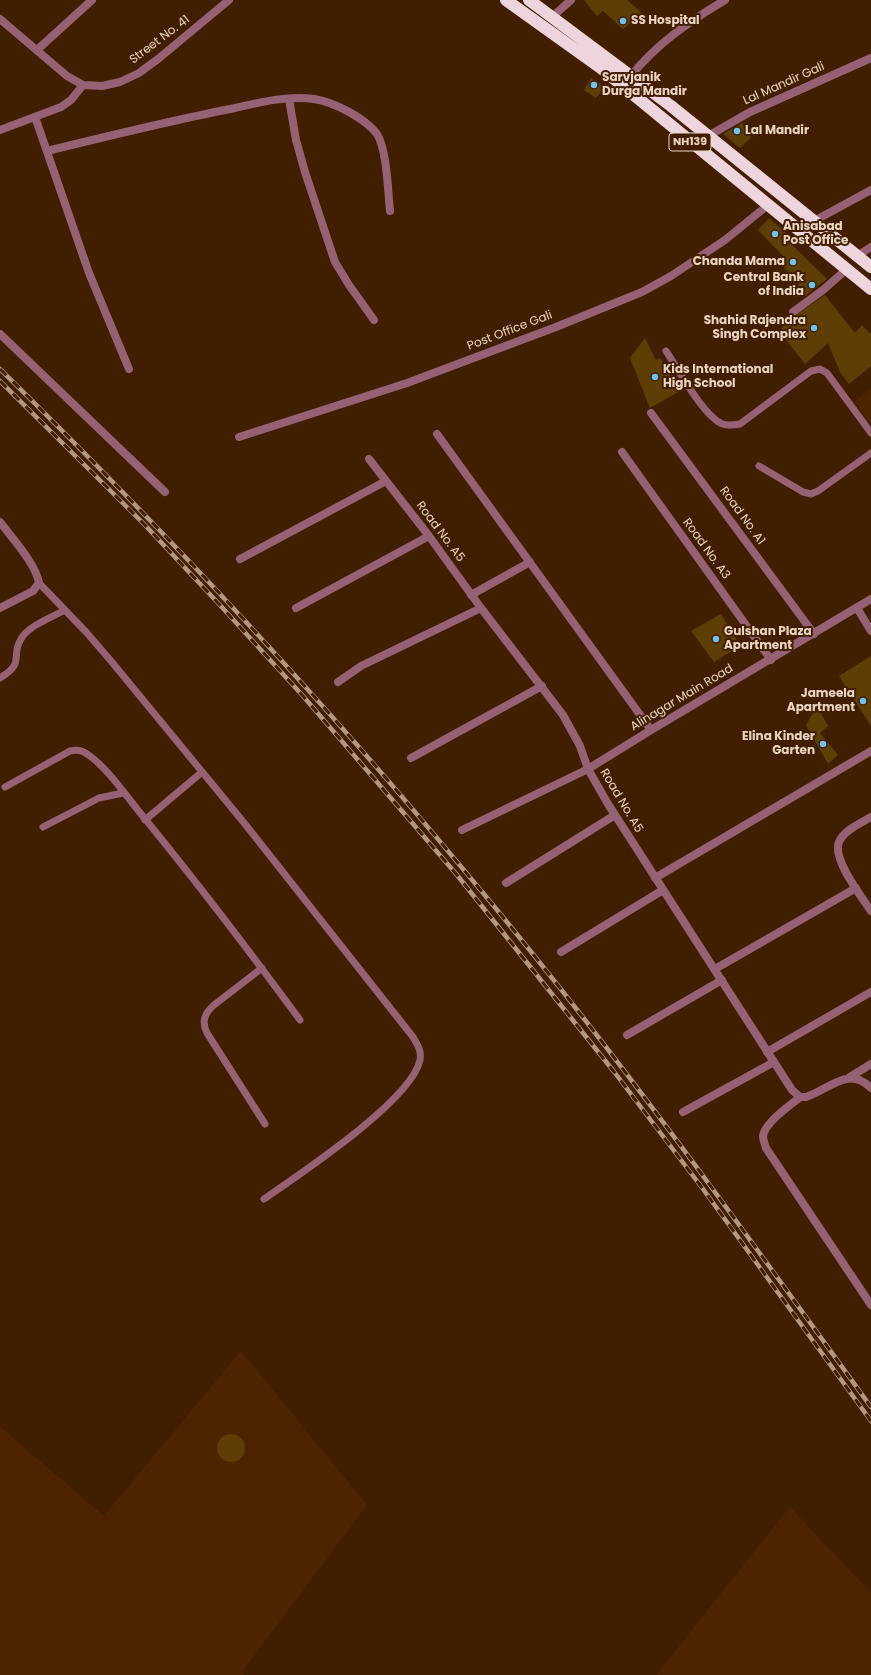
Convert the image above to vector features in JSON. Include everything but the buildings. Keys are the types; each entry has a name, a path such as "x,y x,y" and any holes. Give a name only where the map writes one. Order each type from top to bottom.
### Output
{"highway":[{"name":"NH139","path":"506,0 601,68 871,289"},
{"name":"NH139","path":"529,0 708,136 871,267"}],"street":[{"path":"37,50 92,0"},
{"name":"Street No. 41","path":"0,19 66,76 83,85 102,86 120,82 139,73 229,0"},
{"path":"552,17 571,0"},
{"path":"631,76 644,59 658,47 690,22 725,0"},
{"name":"Lal Mandir Gali","path":"708,136 750,112 871,58"},
{"path":"0,130 61,107 71,100 83,85"},
{"path":"47,151 167,122 274,100 305,98 325,102 352,114 365,121 373,129 378,136 385,162 390,211"},
{"path":"289,99 302,159 335,262 349,285 374,320"},
{"path":"35,117 89,273 129,369"},
{"path":"814,222 871,190"},
{"name":"Post Office Gali","path":"239,437 361,399 414,380 556,327 642,292 671,276 712,249 768,205"},
{"path":"857,256 871,247"},
{"path":"793,312 823,290 847,269"},
{"path":"0,334 165,492"},
{"name":"Road No. A1","path":"651,413 814,634"},
{"path":"437,434 651,730"},
{"name":"Road No. A3","path":"622,452 771,660"},
{"name":"Road No. A5","path":"369,459 429,536 481,608 542,686 572,730 588,769 615,814 655,878 715,968 767,1052 792,1090 800,1097"},
{"path":"240,559 386,480"},
{"path":"0,522 30,563 36,573 39,583 33,590 0,608"},
{"path":"296,608 429,536"},
{"path":"472,595 530,562"},
{"name":"Alinagar Main Road","path":"462,830 588,769 871,599"},
{"path":"338,682 360,666 481,608"},
{"path":"857,608 871,631"},
{"path":"411,758 542,686"},
{"path":"655,878 871,751"},
{"path":"506,883 615,814"},
{"path":"871,817 847,832 839,842 838,852 842,865 871,911"},
{"path":"715,968 856,888"},
{"path":"561,952 663,890"},
{"path":"627,1035 722,980"},
{"path":"767,1052 871,992"},
{"path":"683,1112 774,1062"},
{"path":"871,1064 849,1078 812,1095 800,1097 776,1118 767,1128 763,1136 766,1148 871,1305"},
{"path":"849,1078 858,1078 864,1081 871,1088"}],"lane":[{"path":"666,351 708,412 722,424 731,426 740,424 811,371 820,369 827,372 871,433"},
{"path":"759,466 802,492 810,494 818,491 871,453"},
{"path":"39,583 111,661 202,772 413,1037 420,1052 421,1058 413,1076 383,1108 342,1143 264,1199"},
{"path":"0,678 14,668 18,645 21,638 27,631 65,610"},
{"path":"5,787 63,755 76,750 82,751 99,764 220,912 300,1020"},
{"path":"145,820 202,772"},
{"path":"43,827 99,798 123,793"},
{"path":"262,968 214,1005 203,1020 207,1033 265,1124"}],"shaded area":[{"path":"871,388 871,425 855,402"},
{"path":"241,1351 367,1505 242,1672 245,1675 0,1675 0,1427 104,1516"},
{"path":"790,1507 871,1593 871,1675 656,1675"}],"railway":[{"path":"0,369 120,490 238,613 352,739 463,869 517,934 672,1134 871,1407"},
{"path":"0,381 143,523 219,604 303,696 457,875 615,1073 703,1189 871,1421"}],"place":[{"name":"SS Hospital","path":"623,21"},
{"name":"Sarvjanik Durga Mandir","path":"594,85"},
{"name":"Lal Mandir","path":"737,131"},
{"name":"Anisabad Post Office","path":"775,234"},
{"name":"Chanda Mama","path":"793,262"},
{"name":"Central Bank of India","path":"812,285"},
{"name":"Shahid Rajendra Singh Complex","path":"814,328"},
{"name":"Kids International High School","path":"655,377"},
{"name":"Gulshan Plaza Apartment","path":"716,639"},
{"name":"Jameela Apartment","path":"863,701"},
{"name":"Elina Kinder Garten","path":"823,744"}]}
